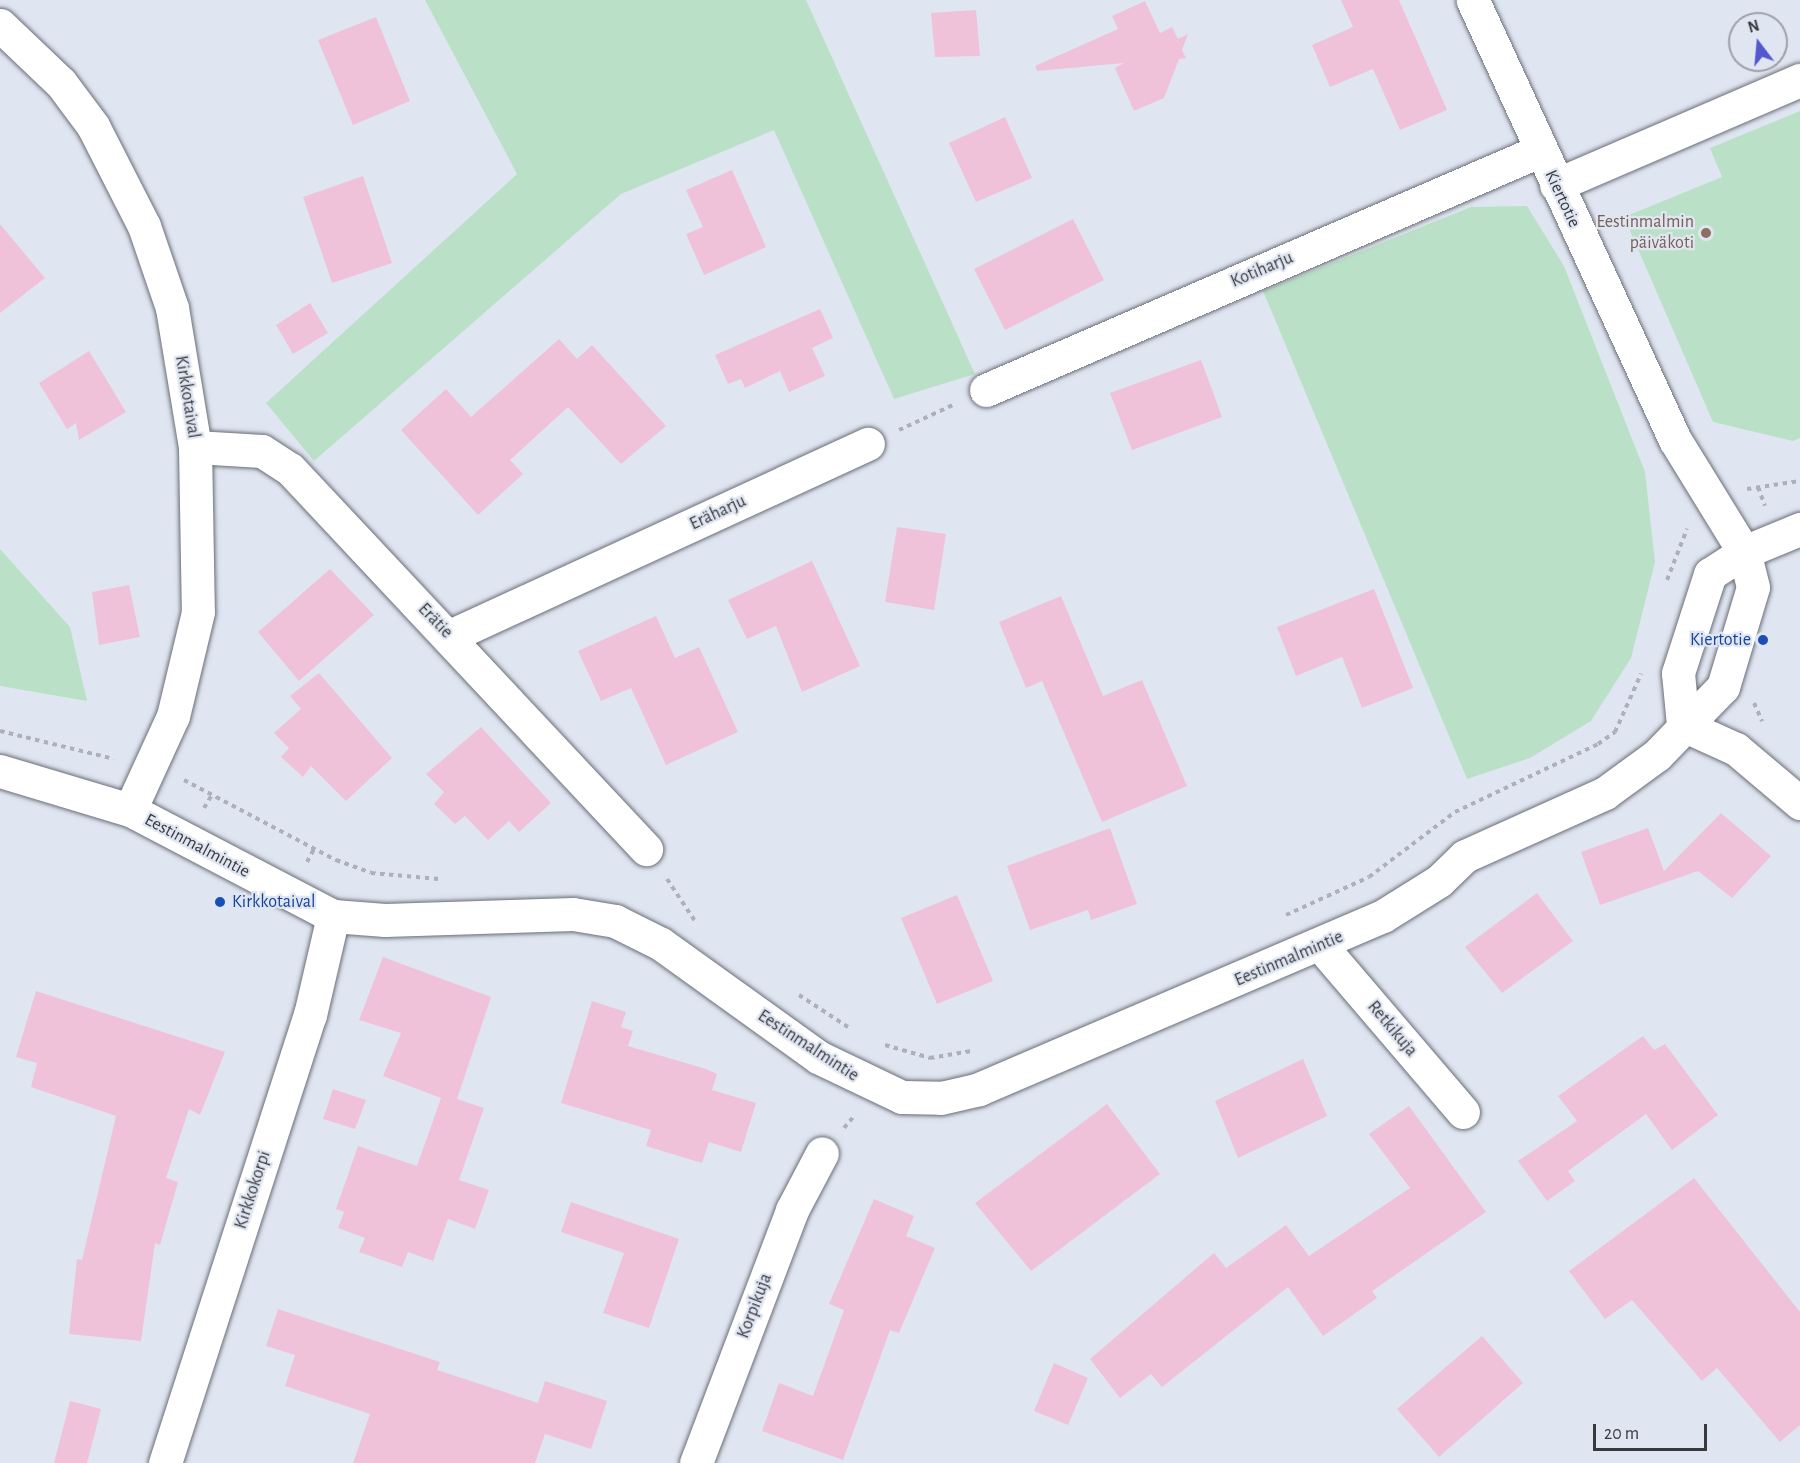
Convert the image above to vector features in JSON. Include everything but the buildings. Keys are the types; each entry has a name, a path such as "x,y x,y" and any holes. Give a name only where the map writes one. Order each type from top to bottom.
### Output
{"street":[{"name":"Kiertotie","path":"1473,0 1539,151 1675,440 1715,509 1744,552"},
{"name":"Kirkkotaival","path":"0,25 61,83 120,171 172,308 195,447 198,612 176,705 130,810"},
{"path":"1556,185 1800,80"},
{"name":"Kotiharju","path":"986,390 1539,151"},
{"name":"Eräharju","path":"450,636 868,444"},
{"name":"Erätie","path":"195,447 262,451 290,469 450,636 646,849"},
{"path":"1800,529 1744,552 1710,574 1678,673 1683,725 1736,748 1800,802"},
{"name":"Eestinmalmintie","path":"0,771 130,810 333,915 385,920 573,914 615,921 661,944 818,1057 902,1097 931,1098 979,1089 1322,947 1383,916 1497,837 1605,793 1658,755 1683,725 1723,687 1753,587 1744,552"},
{"name":"Kirkkokorpi","path":"165,1463 310,1015 333,915"},
{"name":"Retkikuja","path":"1322,947 1462,1112"},
{"name":"Korpikuja","path":"696,1463 792,1210 822,1153"}],"path":[{"path":"868,444 986,390"},
{"path":"1663,594 1682,534 1744,489 1800,481"},
{"path":"1274,920 1370,877 1455,812 1598,744 1615,732 1642,670"},
{"path":"0,730 150,768 371,873 446,879"},
{"path":"646,849 695,921"},
{"path":"674,910 705,928"},
{"path":"791,990 858,1033"},
{"path":"877,1042 930,1058 982,1049"}],"green space":[{"path":"425,0 806,0 975,374 894,399 774,130 621,194 314,461 266,403 517,174"},
{"path":"1800,111 1800,438 1793,441 1713,422 1624,217 1722,177 1710,148"},
{"path":"1527,206 1564,266 1645,472 1655,562 1631,658 1591,721 1530,758 1467,779 1263,291 1471,207"},
{"path":"0,549 70,627 87,701 0,686"}],"place":[{"name":"Eestinmalmin päiväkoti","path":"1706,233"},
{"name":"Kiertotie","path":"1763,640"},
{"name":"Kirkkotaival","path":"220,902"}]}
